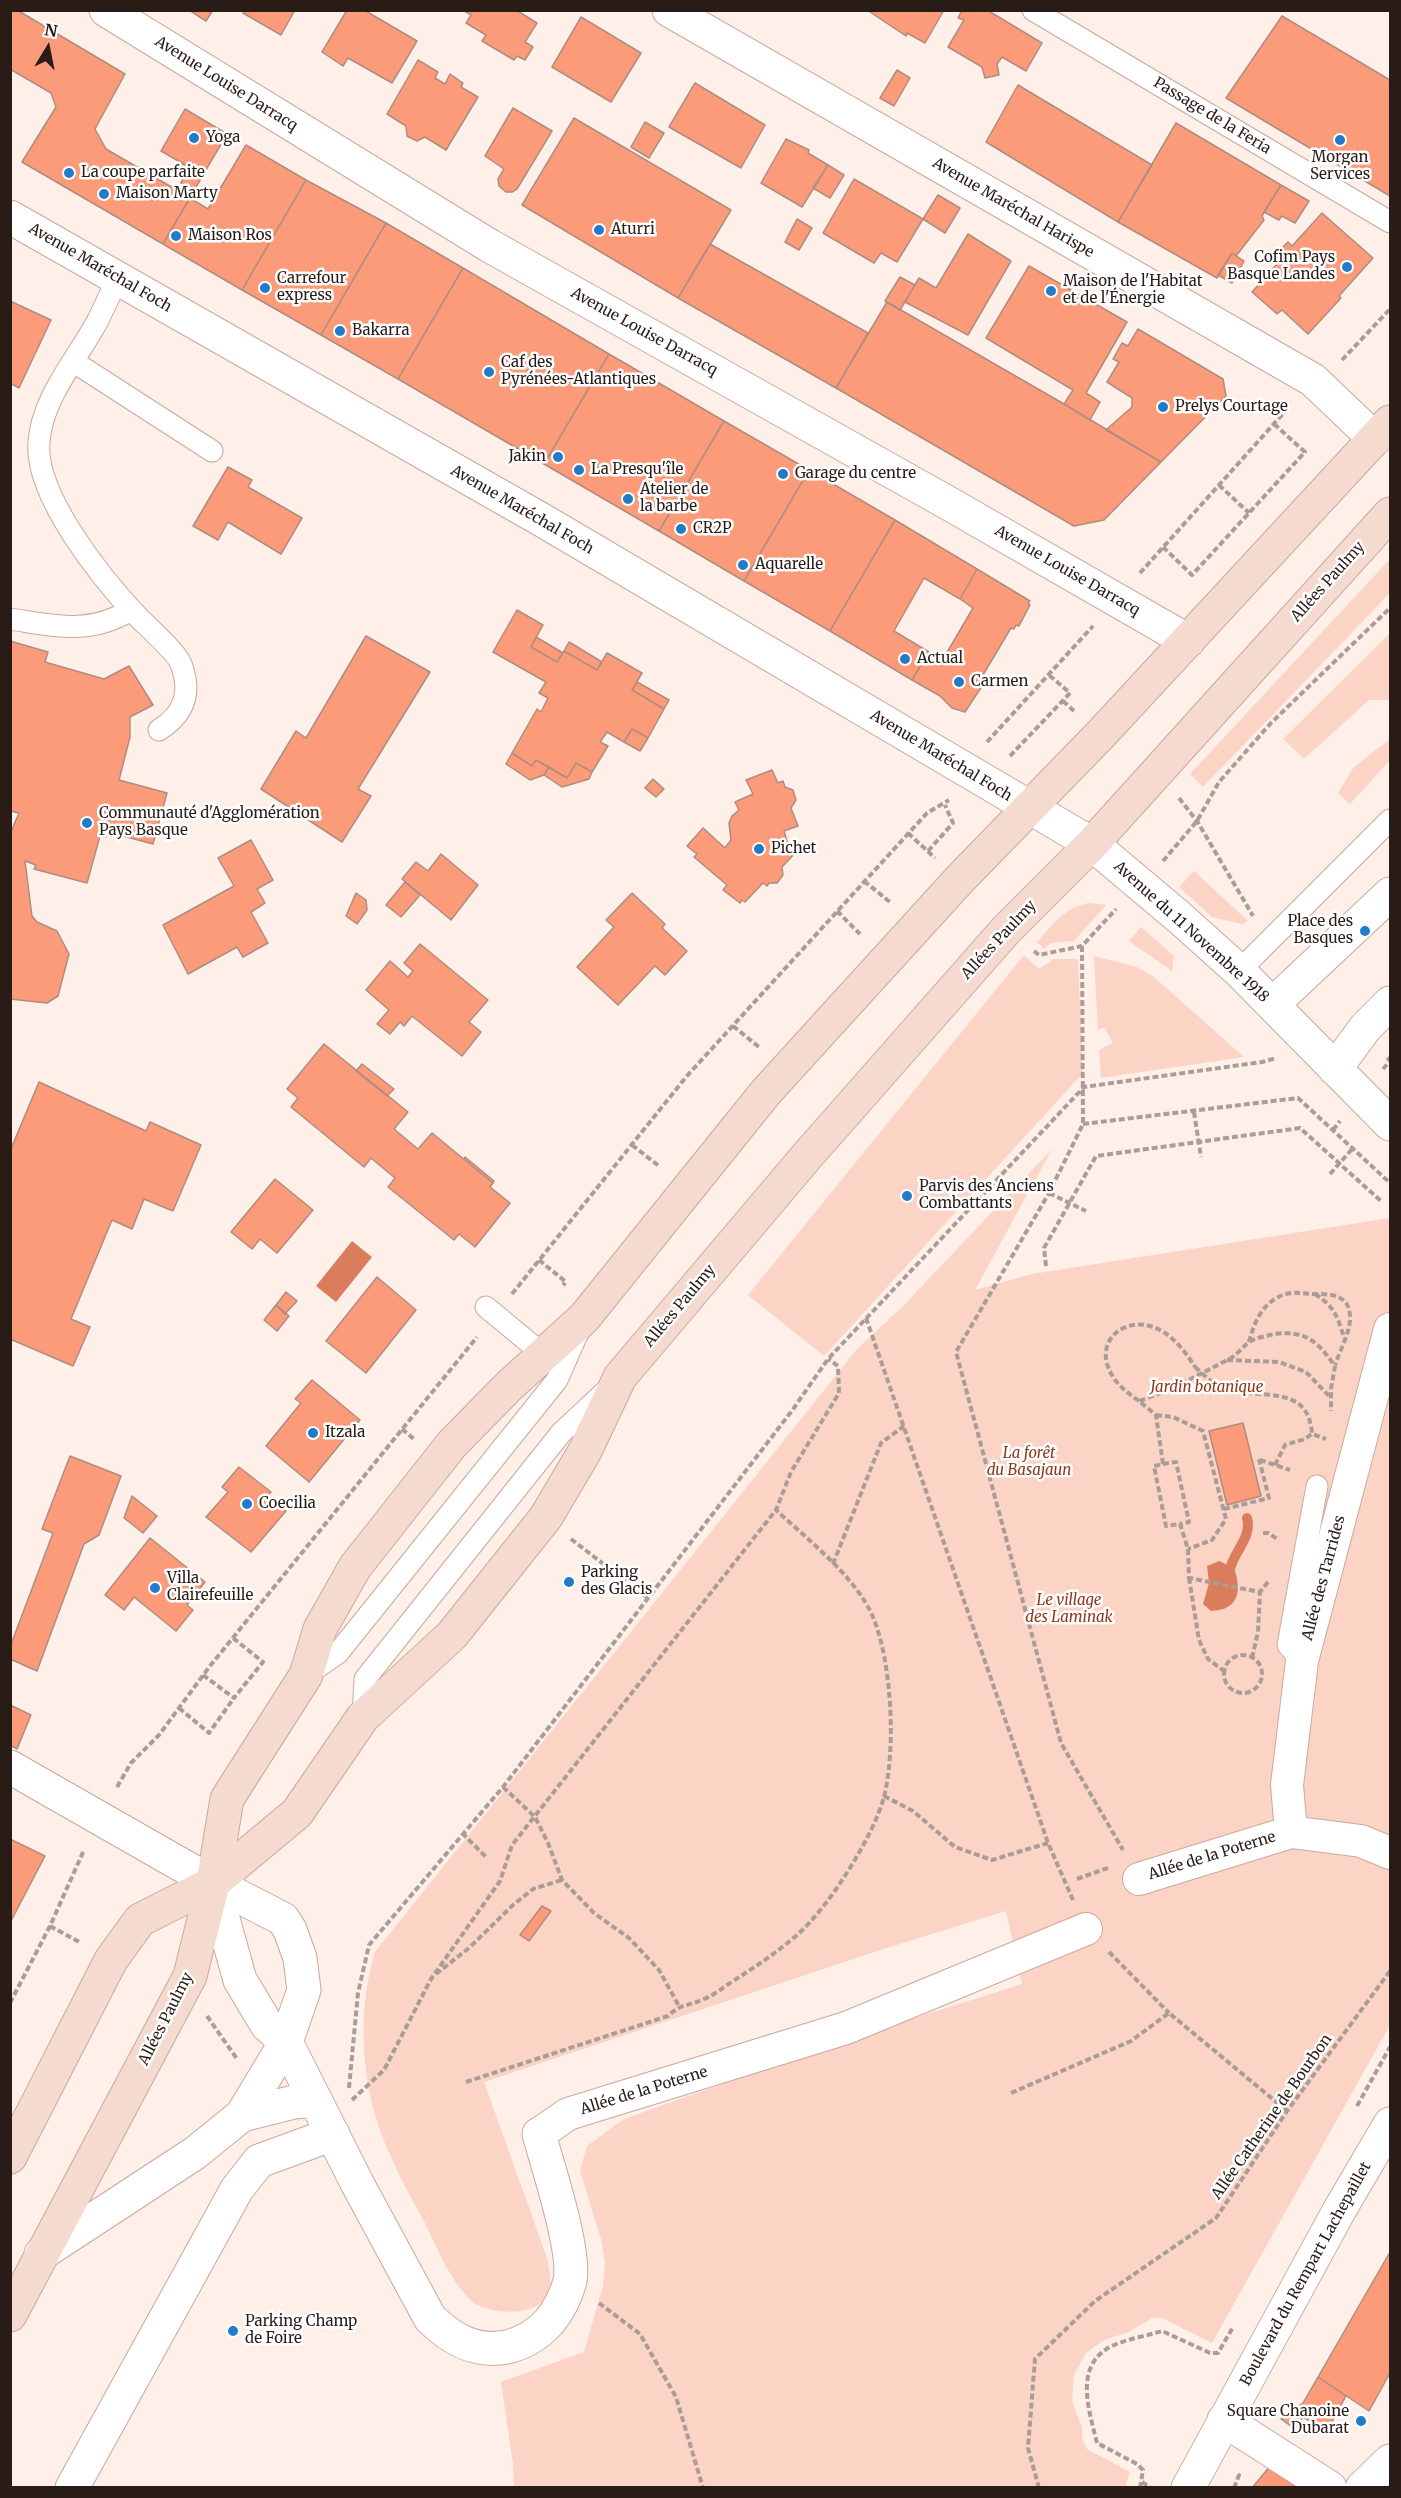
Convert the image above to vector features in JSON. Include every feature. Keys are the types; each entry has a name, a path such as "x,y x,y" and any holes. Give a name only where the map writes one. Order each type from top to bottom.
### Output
{"main road":[{"path":"10,2157 111,1960 140,1920 213,1883 227,1799 306,1675 320,1629 355,1568 452,1444 584,1318 766,1092 960,879 1188,641 1383,430"},
{"name":"Allées Paulmy","path":"10,2315 190,1976 213,1883 297,1813 363,1717 452,1635 546,1517 585,1452 620,1377 807,1156 1006,930 1092,844 1390,514"}],"street":[{"name":"Avenue Louise Darracq","path":"106,10 490,246 968,514 1188,641"},
{"name":"Avenue Maréchal Harispe","path":"669,10 1313,380 1383,430"},
{"name":"Avenue Maréchal Foch","path":"10,217 542,520 1029,809"},
{"name":"Avenue du 11 Novembre 1918","path":"1029,809 1092,844 1180,918 1273,1004 1390,1124"},
{"path":"1273,1004 1390,894"},
{"path":"1324,1058 1365,1028 1390,1003"},
{"name":"Allée des Tarrides","path":"1291,1832 1287,1785 1302,1661 1390,1329"},
{"path":"10,1767 213,1883 283,1919 290,1930 300,1958 304,1990 286,2042 242,2115 195,2153 41,2254"},
{"name":"Allée de la Poterne","path":"1134,1870 1291,1832 1361,1841 1390,1853"},
{"name":"Allée de la Poterne","path":"213,1883 240,1980 267,2025 286,2042 333,2134 338,2168 430,2318 446,2334 470,2345 493,2350 523,2344 544,2328 558,2311 570,2281 571,2259 540,2134 568,2114 846,2028 1086,1929"},
{"path":"242,2115 294,2102 315,2100"},
{"name":"Boulevard du Rempart Lachepaillet","path":"1188,2487 1340,2209 1390,2124"},
{"path":"72,2487 237,2189 259,2161 333,2134"},
{"path":"1224,2420 1330,2487"},
{"path":"1362,2487 1390,2461"}],"lane":[{"name":"Passage de la Feria","path":"1033,10 1390,222"},
{"path":"118,278 98,320 49,404 39,442 42,477 75,539 132,610 181,662 187,690 181,711 172,722 159,730"},
{"path":"74,362 212,451"},
{"path":"10,619 52,626 89,627 113,621 132,610"},
{"path":"1239,971 1390,820"},
{"path":"486,1307 544,1355"},
{"path":"306,1675 338,1653 557,1380 584,1318"},
{"path":"1302,1661 1288,1645 1317,1486"}],"path":[{"path":"1313,380 1338,364 1390,309"},
{"path":"1163,547 1192,575 1305,452 1274,424"},
{"path":"1220,485 1249,513"},
{"path":"1197,821 1219,782 1271,723 1390,608"},
{"path":"908,834 927,813 945,805 973,775 1014,753 1070,693 1049,675"},
{"path":"928,852 953,824 945,805"},
{"path":"837,911 860,934"},
{"path":"1032,950 1039,955 1082,946 1083,1124 1048,1193 956,1352 1061,1743 1134,1870 1077,1879"},
{"path":"733,1026 759,1048"},
{"path":"828,1359 838,1366 839,1393 790,1472 776,1510 513,1845 500,1881 430,1978 384,2070 348,2104 358,1993 369,1945 503,1786 784,1421 828,1359 866,1318 1084,1088 1262,1062 1324,1058"},
{"path":"1083,1124 1298,1098 1390,1183"},
{"path":"1194,1112 1201,1157"},
{"path":"1046,1266 1044,1248 1096,1156 1300,1128 1382,1202"},
{"path":"632,1145 659,1166"},
{"path":"1330,1174 1353,1148"},
{"path":"1048,1193 1086,1211"},
{"path":"539,1260 566,1282 560,1290"},
{"path":"1139,1401 1183,1383 1241,1353 1249,1342 1260,1313 1274,1299 1289,1292 1328,1293 1339,1296 1347,1304 1350,1314 1349,1327 1335,1366 1331,1420"},
{"path":"1315,1294 1328,1302 1336,1311 1344,1338"},
{"path":"866,1318 1048,1843 1086,1929 1169,2013 1287,2111"},
{"path":"1188,1549 1212,1540 1226,1519 1203,1431 1173,1417 1156,1415 1122,1389 1111,1374 1108,1348 1111,1338 1118,1330 1137,1323 1161,1330 1212,1382 1240,1392 1287,1397 1297,1402 1307,1414 1312,1434"},
{"path":"1249,1342 1267,1335 1292,1332 1311,1338 1324,1350 1335,1366"},
{"path":"1226,1360 1279,1362 1306,1372 1331,1397"},
{"path":"1156,1415 1163,1464"},
{"path":"833,1564 881,1443 904,1426"},
{"path":"1317,1486 1329,1430"},
{"path":"1312,1434 1327,1439"},
{"path":"1275,1465 1285,1445 1305,1439 1312,1434"},
{"path":"1224,1509 1269,1498 1259,1460 1290,1470"},
{"path":"1176,1462 1189,1522 1166,1526 1154,1466 1163,1464 1176,1462"},
{"path":"466,2082 668,2016 679,2006 705,1999 769,1959 800,1932 838,1886 863,1847 884,1796 890,1749 890,1703 882,1648 873,1616 854,1587 776,1510"},
{"path":"1180,1524 1188,1549 1189,1578 1199,1640 1209,1659 1224,1671"},
{"path":"1263,1533 1268,1533 1283,1542"},
{"path":"1189,1578 1246,1588"},
{"path":"1252,1658 1258,1632 1260,1592"},
{"path":"179,1708 209,1733 263,1662 233,1638"},
{"path":"1246,1655 1257,1662 1262,1673 1258,1686 1241,1693 1229,1688 1224,1671 1229,1661 1246,1655"},
{"path":"203,1675 234,1698"},
{"path":"503,1786 535,1817 562,1880 594,1913 629,1938 659,1970 679,2006"},
{"path":"884,1796 913,1811 955,1847 992,1860 1048,1843"},
{"path":"10,2003 50,1926 99,1818"},
{"path":"462,1833 487,1858"},
{"path":"430,1978 469,1948 533,1889 562,1880"},
{"name":"Allée Catherine de Bourbon","path":"1040,2487 1029,2448 1035,2359 1095,2301 1216,2218 1287,2111 1390,1971"},
{"path":"1011,2093 1131,2040 1169,2013"},
{"path":"1356,2108 1390,2047"},
{"path":"570,2281 640,2334 676,2397 703,2487"},
{"path":"1140,2487 1143,2470 1137,2464 1096,2443 1086,2399 1087,2376 1094,2362 1101,2352 1114,2345 1162,2331 1210,2353 1218,2354 1235,2322"},
{"path":"1142,2482 1151,2487"}],"green space":[{"path":"1390,559 1390,593 1203,787 1190,774"},
{"path":"1390,633 1390,700 1369,700 1304,759 1283,739"},
{"path":"1390,739 1390,760 1350,804 1338,793 1354,767"},
{"path":"1194,871 1248,921 1242,924 1212,917 1179,887"},
{"path":"1089,903 1106,905 1074,941 1051,943 1044,949 1037,942 1066,913"},
{"path":"1141,927 1174,956 1172,971 1129,941"},
{"name":"Parvis des Anciens Combattants","path":"1024,955 1039,969 1054,959 1078,959 1083,1073 824,1356 748,1295"},
{"path":"1094,956 1137,967 1154,977 1244,1057 1101,1078 1099,1050 1113,1043 1104,1027 1098,1030"},
{"path":"1052,1149 975,1290 1032,1274 1390,1218 1390,2025 1212,2343 1162,2318 1152,2318 1129,2332 1104,2340 1086,2353 1074,2375 1072,2401 1082,2427 1082,2439 1087,2449 1130,2472 1125,2487 514,2487 513,2464 501,2382 584,2352 603,2286 605,2262 601,2239 580,2171 587,2146 624,2119 855,2037 1022,1984 1006,1911 874,1952 484,2082 546,2255 550,2275 549,2290 542,2302 534,2307 513,2312 490,2309 473,2302 451,2276 400,2177 378,2125 371,2101 364,2051 365,2000 375,1952 857,1349 901,1308"}],"shaded area":[{"path":"352,1241 372,1257 336,1302 316,1286"},
{"path":"1219,1561 1234,1568 1238,1591 1233,1603 1228,1607 1211,1611 1203,1604 1209,1583 1207,1566"}],"building":[{"path":"10,10 17,10 125,74 95,129 106,149 182,193 186,186 181,183 184,176 176,172 181,163 203,175 163,244 22,162 56,107 51,93 10,69"},
{"path":"189,10 213,10 206,21"},
{"path":"245,10 295,10 281,35 243,13"},
{"path":"347,10 364,10 417,41 392,83 348,58 343,66 322,52"},
{"path":"463,10 516,10 537,23 525,42 533,47 525,60 517,56 514,60 482,41 486,35 466,23 471,15"},
{"path":"867,10 944,10 925,43 907,33 906,36"},
{"path":"962,10 987,10 1042,43 1026,71 1002,57 997,64 999,75 985,78 982,67 948,47 964,20 958,18"},
{"path":"1282,16 1390,80 1390,196 1226,98"},
{"path":"581,17 641,53 611,102 552,67"},
{"path":"418,60 438,72 435,78 445,84 450,74 463,83 461,87 478,97 446,150 425,137 417,141 407,136 406,126 387,114"},
{"path":"897,70 910,78 894,106 880,98"},
{"path":"695,83 765,125 741,168 669,127"},
{"path":"1018,85 1152,165 1118,222 986,142"},
{"path":"513,108 552,131 517,189 506,192 499,186 498,179 504,169 485,156"},
{"path":"185,109 227,134 203,175 161,151"},
{"path":"574,118 731,210 678,298 522,205"},
{"path":"645,122 664,133 649,158 631,147"},
{"path":"1176,123 1281,185 1262,216 1264,220 1236,256 1232,253 1217,278 1118,222"},
{"path":"786,139 809,150 808,153 828,165 802,207 761,183"},
{"path":"246,145 306,180 242,290 163,244 190,198 208,209"},
{"path":"828,165 844,175 830,198 813,188"},
{"path":"854,179 923,219 897,262 881,253 874,263 823,233"},
{"path":"306,180 386,223 321,335 242,290"},
{"path":"1281,185 1309,201 1295,223 1282,216 1279,220 1264,212"},
{"path":"938,195 960,208 945,233 923,219"},
{"path":"1322,213 1373,258 1308,334 1282,310 1277,314 1252,292 1286,254 1281,249 1288,242 1292,246"},
{"path":"797,219 812,228 799,250 785,242"},
{"path":"386,223 463,268 398,379 321,335"},
{"path":"968,234 1011,261 968,335 905,302 919,278 936,288"},
{"path":"710,244 868,333 836,388 678,298"},
{"path":"1232,253 1244,261 1232,283 1218,275"},
{"path":"1029,266 1127,322 1086,393 1100,402 1090,420 1064,404 1073,390 986,338"},
{"path":"463,268 609,354 544,464 398,379"},
{"path":"900,277 915,285 900,310 885,301"},
{"path":"10,301 51,320 19,388 10,383"},
{"path":"887,302 1161,462 1104,520 1074,526 836,388"},
{"path":"1138,329 1223,379 1226,396 1161,462 1106,430 1132,407 1132,398 1107,382 1119,362 1113,359 1122,343 1128,346"},
{"path":"609,354 724,421 659,531 544,464"},
{"path":"724,421 809,470 744,581 659,531"},
{"path":"228,467 252,480 248,487 302,518 281,554 228,522 218,540 193,526"},
{"path":"809,470 895,520 830,631 744,581"},
{"path":"895,520 977,569 960,599 924,578 894,631 929,652 912,680 830,631"},
{"path":"977,569 1030,601 1028,603 1030,605 1019,626 1011,628 980,680 983,682 982,686 965,712 952,708 940,696 912,680 929,652 942,661 973,608 960,599"},
{"path":"517,610 543,625 531,647 557,662 564,651 597,670 607,653 642,673 632,690 664,709 648,738 632,729 624,742 607,732 600,742 608,746 592,772 576,763 567,778 536,760 532,766 512,753 537,709 541,712 548,698 539,693 546,682 493,652"},
{"path":"366,636 430,672 358,789 371,796 342,842 261,789 296,731 306,738"},
{"path":"536,637 563,653 557,662 531,647"},
{"name":"Communauté d'Agglomération Pays Basque","path":"10,641 48,652 45,662 104,679 129,666 153,705 130,717 130,737 119,780 167,793 153,844 108,832 106,837 100,836 87,883 34,869 36,865 25,861 32,916 37,922 57,931 69,954 58,996 47,1003 10,999 10,834 19,813 10,811"},
{"path":"569,642 602,662 597,670 564,651"},
{"path":"637,682 669,700 664,709 632,690"},
{"path":"632,729 648,738 640,751 624,742"},
{"path":"512,753 532,766 536,760 549,767 544,775 530,780 506,764"},
{"path":"576,763 592,772 589,779 562,787 544,775 549,767 567,778"},
{"path":"772,770 778,783 783,781 785,787 793,790 796,800 791,808 798,826 784,831 788,845 796,852 782,867 783,875 777,883 769,883 767,886 763,883 745,902 742,900 740,903 723,890 727,885 694,857 697,854 687,846 703,828 725,848 731,840 729,823 732,816 739,810 735,802 753,794 746,780"},
{"path":"653,779 664,789 656,797 645,788"},
{"path":"251,840 273,880 257,889 265,903 251,912 268,943 243,957 237,947 188,974 163,925 234,886 218,858"},
{"path":"441,854 478,885 451,920 402,879 416,862 428,871"},
{"path":"405,882 420,895 401,917 386,905"},
{"path":"356,893 366,900 367,910 357,924 346,916"},
{"path":"632,893 665,924 662,928 687,951 665,975 655,966 618,1005 577,967 614,927 606,920"},
{"path":"420,944 488,1000 469,1022 481,1032 462,1056 412,1016 404,1026 400,1022 390,1034 377,1024 389,1010 366,990 390,961 408,977 413,971 404,963"},
{"path":"324,1044 408,1112 394,1129 418,1149 432,1133 493,1183 490,1187 510,1203 475,1247 459,1234 454,1240 388,1187 395,1178 371,1158 364,1167 291,1107 298,1098 287,1089"},
{"path":"362,1064 394,1089 387,1096 356,1071"},
{"path":"39,1082 146,1131 150,1122 201,1145 173,1211 144,1199 132,1229 112,1220 71,1319 90,1327 73,1366 10,1339 10,1151"},
{"path":"465,1157 494,1181 493,1183 464,1159"},
{"path":"275,1179 313,1210 277,1253 260,1239 252,1249 231,1232"},
{"path":"377,1277 416,1310 366,1373 326,1341"},
{"path":"286,1292 297,1301 285,1314 276,1305"},
{"path":"276,1305 289,1316 277,1331 264,1320"},
{"name":"Itzala","path":"312,1380 360,1420 309,1482 266,1446 301,1403 295,1399"},
{"path":"1243,1423 1261,1496 1227,1505 1209,1431"},
{"path":"70,1456 121,1476 99,1535 84,1544 37,1671 10,1659 10,1647 53,1533 42,1529"},
{"name":"Coecilia","path":"239,1467 271,1492 267,1497 286,1511 251,1552 206,1517 228,1492 222,1487"},
{"path":"132,1496 157,1516 143,1533 124,1518"},
{"name":"Villa Clairefeuille","path":"150,1538 205,1582 187,1605 193,1610 176,1631 134,1597 124,1610 105,1595"},
{"path":"10,1705 31,1715 17,1749 10,1745"},
{"path":"10,1839 45,1856 10,1923"},
{"path":"542,1906 551,1911 529,1941 520,1935"},
{"path":"1390,2252 1390,2373 1369,2411 1318,2377"},
{"path":"1318,2377 1346,2396 1327,2431 1303,2417 1295,2429 1281,2419 1303,2403"},
{"path":"1271,2465 1303,2488 1252,2488"}],"waterway":[{"path":"1231,1566 1245,1537 1247,1518"}],"place":[{"name":"Yoga","path":"194,138"},
{"name":"Morgan Services","path":"1340,140"},
{"name":"La coupe parfaite","path":"69,173"},
{"name":"Maison Marty","path":"104,194"},
{"name":"Aturri","path":"599,230"},
{"name":"Maison Ros","path":"176,236"},
{"name":"Cofim Pays Basque Landes","path":"1347,267"},
{"name":"Carrefour express","path":"265,288"},
{"name":"Maison de l'Habitat et de l'Énergie","path":"1051,291"},
{"name":"Bakarra","path":"340,331"},
{"name":"Caf des Pyrénées-Atlantiques","path":"489,372"},
{"name":"Prelys Courtage","path":"1163,407"},
{"name":"Jakin","path":"558,457"},
{"name":"La Presqu'île","path":"579,470"},
{"name":"Garage du centre","path":"783,474"},
{"name":"Atelier de la barbe","path":"628,499"},
{"name":"CR2P","path":"681,529"},
{"name":"Aquarelle","path":"743,565"},
{"name":"Actual","path":"905,659"},
{"name":"Carmen","path":"959,682"},
{"name":"Communauté d'Agglomération Pays Basque","path":"87,823"},
{"name":"Pichet","path":"759,849"},
{"name":"Place des Basques","path":"1365,931"},
{"name":"Parvis des Anciens Combattants","path":"907,1196"},
{"name":"Itzala","path":"313,1433"},
{"name":"Coecilia","path":"247,1504"},
{"name":"Parking des Glacis","path":"569,1582"},
{"name":"Villa Clairefeuille","path":"155,1588"},
{"name":"Parking Champ de Foire","path":"233,2331"},
{"name":"Square Chanoine Dubarat","path":"1361,2421"}],"park label":[{"name":"Jardin botanique","path":"1207,1388"},
{"name":"La forêt du Basajaun","path":"1029,1462"},
{"name":"Le village des Laminak","path":"1069,1610"}]}
